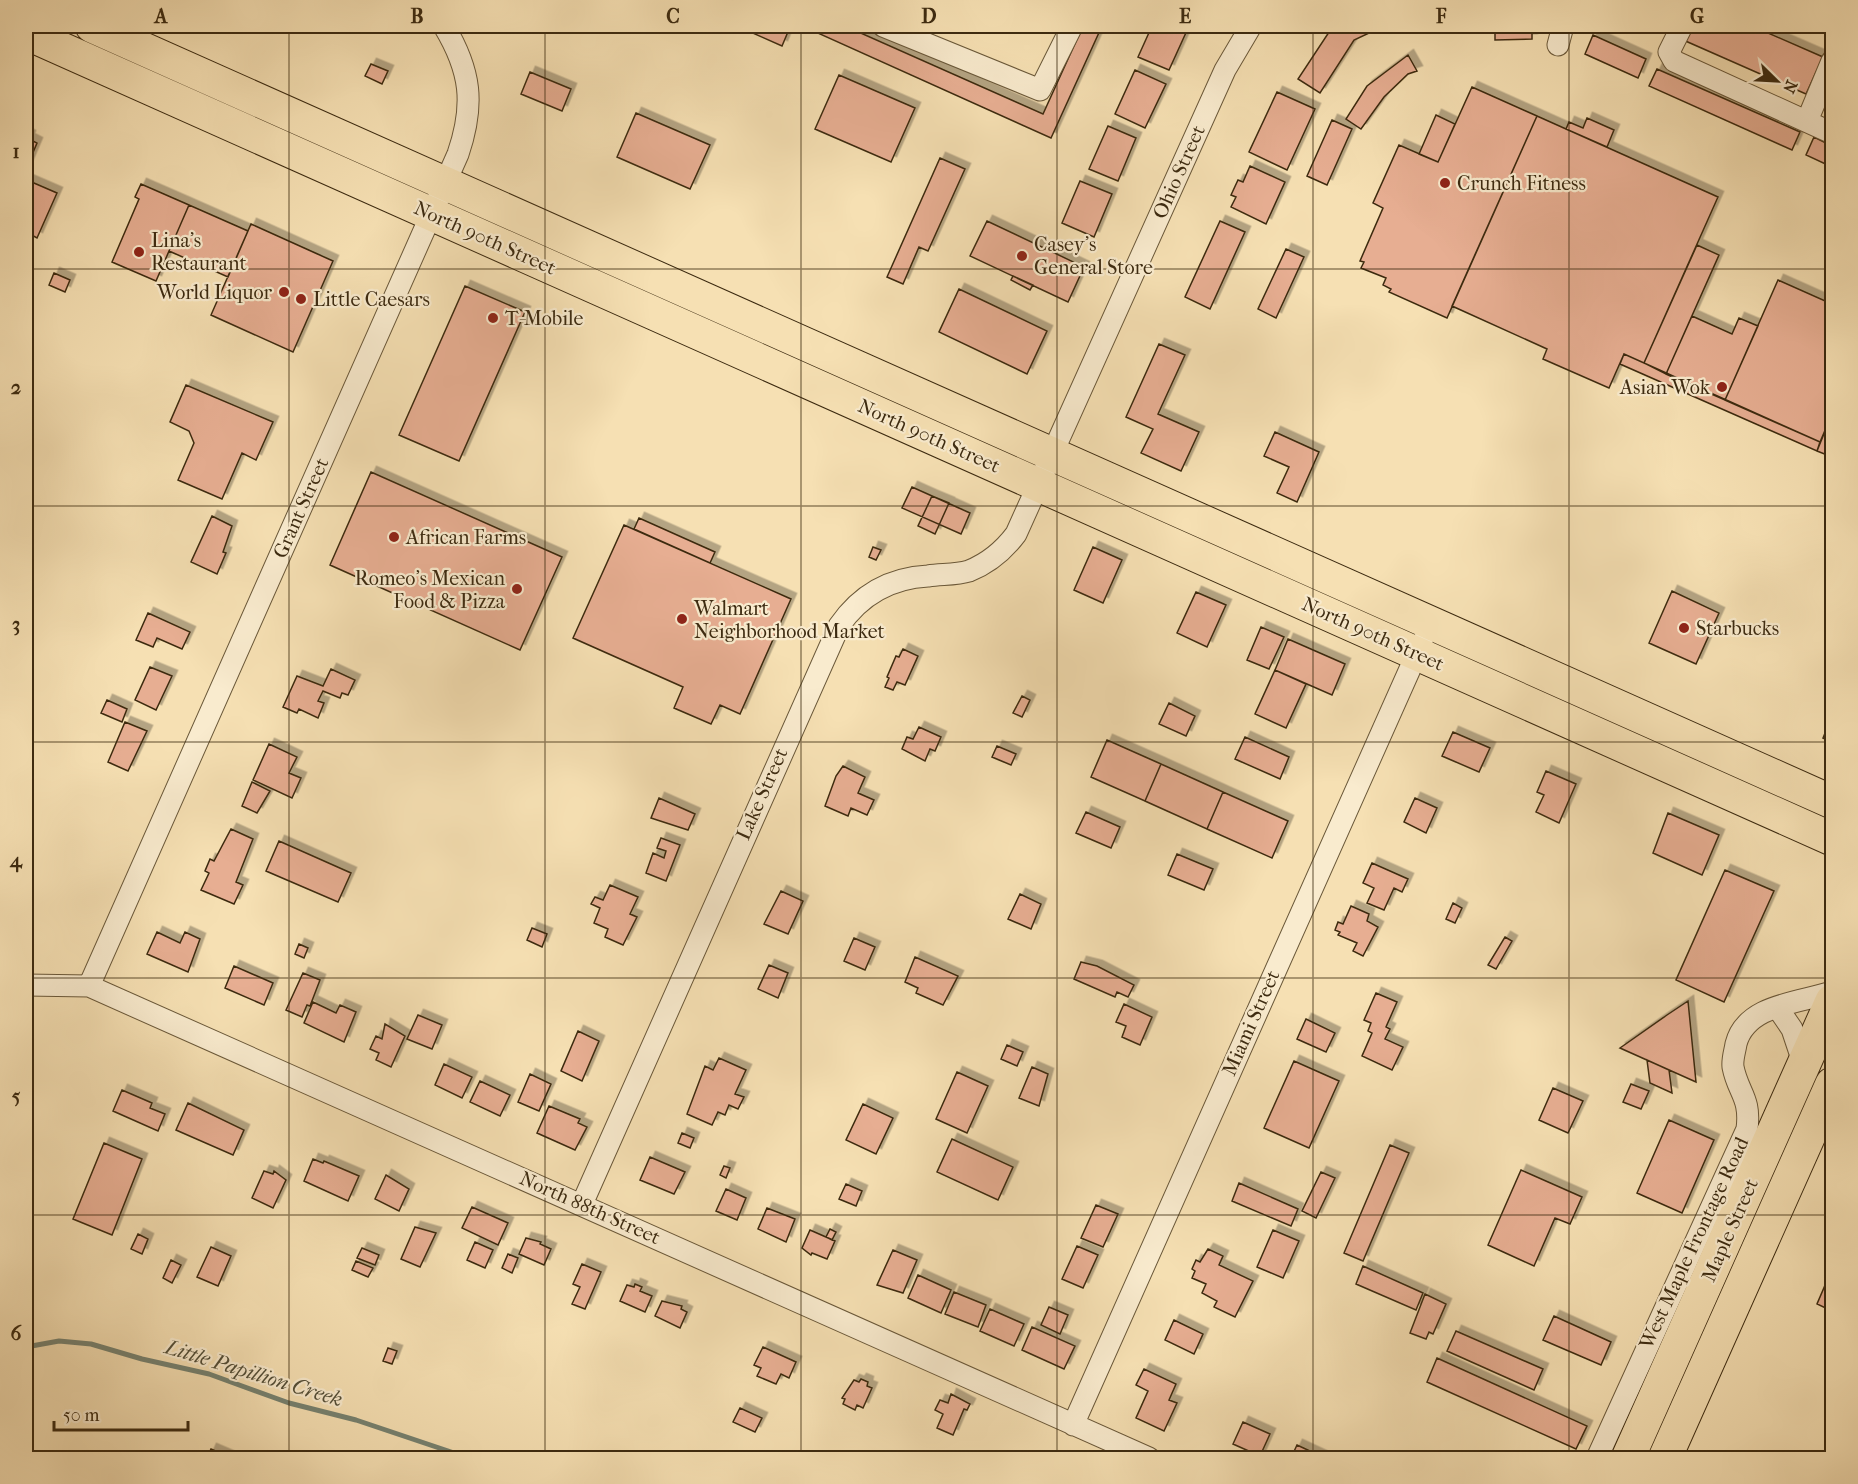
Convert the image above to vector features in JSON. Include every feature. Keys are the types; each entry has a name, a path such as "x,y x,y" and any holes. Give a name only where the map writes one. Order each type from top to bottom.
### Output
{"main road":[{"name":"North 90th Street","path":"92,26 1833,802"},
{"name":"North 90th Street","path":"26,33 1833,839"},
{"name":"Maple Street","path":"1628,1458 1833,1001"},
{"name":"Maple Street","path":"1665,1458 1833,1084"}],"street":[{"name":"Grant Street","path":"89,986 432,214 466,128 469,95 463,63 444,26"},
{"path":"884,26 1040,90 1072,26"},
{"name":"Ohio Street","path":"1040,485 1225,70 1251,26"},
{"path":"1682,26 1669,52 1674,61 1833,133"},
{"path":"1807,121 1833,61"},
{"name":"Lake Street","path":"582,1204 839,626 858,603 884,585 913,577 963,572 991,559 1016,534 1040,485"},
{"name":"Miami Street","path":"1073,1425 1430,622"},
{"name":"North 88th Street","path":"26,985 89,986 1149,1458"},
{"name":"West Maple Frontage Road","path":"1597,1458 1747,1129 1749,1104 1733,1067 1738,1034 1757,1015 1777,1006 1833,992"},
{"path":"1777,1006 1792,1029 1804,1066"}],"building":[{"path":"737,26 786,26 790,27 782,46"},
{"path":"813,26 845,26 1043,114 1083,26 1102,26 1051,138 811,30"},
{"path":"1152,26 1189,26 1169,70 1138,57"},
{"path":"1333,26 1384,26 1354,40 1320,93 1298,79"},
{"path":"1495,26 1532,26 1532,39 1495,40"},
{"path":"1687,26 1752,26 1823,57 1806,94 1681,39"},
{"path":"1593,35 1646,59 1638,78 1585,54"},
{"path":"1408,55 1417,71 1408,74 1384,97 1361,129 1346,119 1367,86"},
{"path":"371,64 388,71 382,84 365,76"},
{"path":"1657,69 1800,132 1792,150 1649,86"},
{"path":"1135,70 1166,84 1145,128 1115,114"},
{"path":"530,72 571,89 562,111 521,94"},
{"path":"839,75 915,108 891,162 815,129"},
{"name":"Crunch Fitness","path":"1472,87 1537,116 1447,318 1389,292 1391,289 1383,285 1386,278 1361,268 1364,262 1360,261 1383,208 1373,203 1399,145 1438,162"},
{"path":"1277,92 1315,109 1287,170 1249,152"},
{"path":"1832,94 1832,113 1825,110"},
{"path":"636,113 710,145 690,189 617,157"},
{"path":"1436,115 1455,124 1438,162 1419,154"},
{"path":"1537,116 1718,197 1644,363 1624,354 1609,388 1543,359 1547,349 1452,306"},
{"path":"1587,118 1614,130 1607,147 1566,129 1569,122 1583,128"},
{"path":"1332,120 1352,129 1327,185 1307,176"},
{"path":"1108,126 1136,138 1118,181 1089,169"},
{"path":"26,134 30,136 29,139 37,143 26,169"},
{"path":"1814,137 1832,146 1832,167 1806,155"},
{"path":"940,158 965,169 928,251 919,247 903,284 887,277"},
{"path":"1250,166 1285,182 1266,224 1231,207 1236,197 1231,195 1238,180 1243,182"},
{"path":"27,180 57,193 37,238 26,232"},
{"path":"1080,181 1112,194 1094,237 1062,223"},
{"path":"141,184 189,205 156,281 112,262 139,199 135,197"},
{"path":"189,205 248,231 228,277 169,251"},
{"path":"987,221 1084,267 1068,302 970,256"},
{"path":"1220,221 1245,232 1210,309 1185,297"},
{"path":"251,224 333,261 293,352 211,315"},
{"path":"1697,245 1719,255 1666,374 1644,363"},
{"path":"1286,249 1304,257 1276,318 1258,309"},
{"path":"54,273 70,280 65,292 49,285"},
{"path":"1013,276 1033,285 1030,290 1011,280"},
{"path":"1778,280 1832,304 1832,414 1820,442 1725,400"},
{"path":"465,286 525,312 459,461 399,435"},
{"path":"959,289 1047,331 1027,374 939,332"},
{"path":"1692,316 1732,334 1739,318 1758,326 1725,400 1666,374"},
{"path":"1159,344 1185,355 1158,414 1199,432 1181,471 1141,453 1153,429 1126,417"},
{"path":"1624,354 1820,442 1817,451 1620,364"},
{"path":"186,385 273,422 256,460 242,453 222,499 178,480 194,443 189,431 170,422"},
{"path":"1832,414 1832,457 1817,451"},
{"path":"1275,432 1319,452 1297,502 1277,493 1289,467 1264,456"},
{"path":"371,472 562,557 520,650 330,565"},
{"path":"912,487 970,513 961,534 902,508"},
{"path":"932,496 949,503 935,534 918,526"},
{"path":"212,516 232,526 223,552 226,553 217,574 191,562"},
{"path":"639,518 715,552 710,563 634,529"},
{"name":"Walmart Neighborhood Market","path":"624,525 791,599 740,714 720,705 711,724 674,708 683,687 573,638"},
{"path":"873,547 881,550 876,560 869,557"},
{"path":"1093,547 1122,560 1103,603 1074,590"},
{"name":"Starbucks","path":"1672,591 1719,613 1696,664 1649,643"},
{"path":"1196,592 1226,605 1207,647 1177,633"},
{"path":"148,613 190,632 182,649 157,638 153,647 136,640"},
{"path":"1261,627 1284,637 1269,669 1247,660"},
{"path":"1288,639 1345,664 1332,695 1275,670"},
{"path":"903,649 918,656 905,685 897,682 893,690 885,687 889,678 887,677 896,656 899,657"},
{"path":"150,667 172,676 156,710 135,700"},
{"path":"331,669 355,680 348,695 342,693 340,698 323,691 318,701 324,703 318,718 299,709 297,713 283,707 297,676 323,686"},
{"path":"1275,670 1306,684 1286,728 1255,714"},
{"path":"1022,696 1030,700 1022,717 1013,713"},
{"path":"107,700 127,709 122,722 101,713"},
{"path":"1169,703 1195,716 1186,736 1159,724"},
{"path":"1832,716 1832,742 1823,738"},
{"path":"125,722 147,731 128,771 108,762"},
{"path":"919,727 941,737 935,751 930,749 925,761 902,749 907,737 913,739"},
{"path":"1453,732 1490,748 1479,772 1442,756"},
{"path":"1245,737 1289,757 1280,779 1235,759"},
{"path":"1107,740 1161,764 1145,801 1091,777"},
{"path":"269,744 297,757 289,773 301,778 292,798 253,780"},
{"path":"997,746 1016,754 1011,765 992,757"},
{"path":"1161,764 1223,792 1207,829 1145,801"},
{"path":"843,766 865,777 858,793 874,800 867,815 851,808 848,816 825,806 836,776"},
{"path":"1546,771 1576,784 1559,823 1536,812 1544,795 1537,792"},
{"path":"252,782 270,791 257,813 242,806"},
{"path":"1223,792 1288,821 1272,858 1207,829"},
{"path":"659,798 695,814 688,830 651,818"},
{"path":"1415,798 1437,808 1426,833 1404,822"},
{"path":"1086,812 1120,827 1111,848 1076,833"},
{"path":"1668,813 1719,835 1702,875 1653,853"},
{"path":"231,829 253,839 236,882 243,885 234,904 201,890 209,873 205,871 210,859 214,861"},
{"path":"661,838 680,845 666,881 646,873 653,853 664,858 666,851 657,848"},
{"path":"279,841 351,873 338,902 266,871"},
{"path":"1177,854 1213,869 1204,890 1168,875"},
{"path":"1372,863 1408,879 1402,892 1394,888 1384,910 1367,903 1374,888 1363,883"},
{"path":"1725,870 1774,891 1724,1002 1676,980"},
{"path":"610,885 638,897 630,914 637,917 623,945 605,937 608,929 594,923 600,908 591,904 595,897 603,900"},
{"path":"781,891 803,901 788,934 764,924"},
{"path":"1020,894 1041,904 1031,929 1008,919"},
{"path":"1453,903 1462,908 1455,923 1446,919"},
{"path":"1351,906 1369,914 1367,921 1378,927 1363,956 1353,951 1357,943 1338,935 1340,932 1335,930 1338,922 1343,924"},
{"path":"532,928 547,934 542,947 527,940"},
{"path":"157,932 180,943 185,932 200,939 188,972 147,954"},
{"path":"1505,937 1512,941 1496,969 1488,965"},
{"path":"854,938 875,947 865,970 844,961"},
{"path":"299,944 308,948 304,958 295,954"},
{"path":"915,957 958,976 943,1005 916,993 918,988 905,982"},
{"path":"1081,962 1097,966 1134,985 1128,997 1117,992 1115,997 1074,979"},
{"path":"769,965 788,973 778,998 758,989"},
{"path":"234,966 273,983 264,1005 225,988"},
{"path":"303,973 320,980 310,1006 307,1005 302,1017 286,1010"},
{"path":"1376,993 1397,1002 1386,1027 1390,1029 1385,1039 1403,1047 1392,1070 1362,1056 1372,1033 1368,1031 1371,1023 1364,1020"},
{"path":"1688,1001 1696,1082 1620,1048 1667,1015"},
{"path":"313,1002 336,1013 340,1005 356,1012 344,1042 304,1023"},
{"path":"1124,1004 1152,1017 1140,1045 1122,1037 1126,1026 1116,1022"},
{"path":"418,1015 442,1025 432,1049 407,1039"},
{"path":"1306,1019 1335,1033 1326,1052 1297,1039"},
{"path":"385,1024 405,1036 391,1067 376,1060 379,1053 370,1049 376,1036 382,1039"},
{"path":"578,1031 599,1041 582,1081 561,1071"},
{"path":"1007,1045 1023,1052 1017,1066 1001,1059"},
{"path":"719,1058 746,1070 735,1094 744,1097 738,1109 729,1105 725,1115 718,1112 712,1125 687,1114 705,1066 713,1070"},
{"path":"1647,1060 1669,1070 1672,1093 1650,1083"},
{"path":"1294,1061 1339,1081 1309,1148 1264,1128"},
{"path":"444,1064 472,1077 462,1098 435,1085"},
{"path":"1032,1067 1048,1074 1039,1106 1019,1098"},
{"path":"957,1072 988,1086 967,1133 936,1119"},
{"path":"530,1074 551,1084 539,1111 518,1102"},
{"path":"480,1081 510,1095 500,1116 470,1102"},
{"path":"1631,1084 1649,1091 1641,1109 1623,1102"},
{"path":"1553,1088 1583,1101 1568,1133 1539,1120"},
{"path":"122,1090 152,1103 150,1108 165,1114 158,1131 113,1111"},
{"path":"188,1103 244,1130 233,1155 176,1130"},
{"path":"863,1104 893,1118 876,1154 846,1140"},
{"path":"549,1106 580,1119 578,1123 587,1127 575,1150 537,1133"},
{"path":"1669,1120 1714,1140 1682,1213 1637,1193"},
{"path":"682,1133 694,1138 690,1148 678,1143"},
{"path":"952,1139 1013,1167 998,1200 937,1172"},
{"path":"104,1143 142,1159 112,1235 73,1219"},
{"path":"1390,1145 1409,1153 1363,1261 1344,1253"},
{"path":"650,1157 685,1172 674,1194 640,1180"},
{"path":"313,1159 323,1163 324,1161 359,1176 348,1201 304,1181"},
{"path":"724,1166 730,1168 726,1178 720,1175"},
{"path":"1521,1170 1582,1197 1570,1224 1555,1218 1534,1266 1488,1245"},
{"path":"264,1171 273,1174 274,1171 286,1180 273,1208 252,1198"},
{"path":"1321,1172 1335,1178 1316,1218 1302,1211"},
{"path":"386,1175 409,1189 399,1211 375,1199"},
{"path":"1239,1183 1298,1209 1291,1226 1232,1201"},
{"path":"846,1184 862,1191 856,1206 839,1199"},
{"path":"726,1189 746,1198 737,1220 716,1211"},
{"path":"1096,1205 1118,1214 1103,1247 1081,1238"},
{"path":"472,1207 508,1223 498,1245 462,1228"},
{"path":"767,1208 795,1219 786,1242 758,1229"},
{"path":"415,1227 436,1233 420,1267 401,1259"},
{"path":"830,1229 836,1232 832,1240 826,1237"},
{"path":"810,1230 835,1241 827,1259 812,1253 811,1255 802,1248"},
{"path":"1273,1230 1299,1241 1283,1278 1257,1267"},
{"path":"138,1234 148,1239 142,1254 131,1249"},
{"path":"526,1238 541,1242 540,1244 551,1249 544,1265 519,1254"},
{"path":"475,1242 493,1250 485,1268 467,1260"},
{"path":"1077,1246 1098,1255 1083,1288 1062,1279"},
{"path":"211,1247 231,1256 218,1286 197,1277"},
{"path":"362,1248 379,1255 375,1265 357,1258"},
{"path":"1208,1249 1223,1256 1219,1265 1253,1281 1235,1317 1214,1307 1217,1301 1202,1293 1206,1284 1192,1278 1195,1271 1192,1269 1196,1260 1200,1262"},
{"path":"893,1250 917,1260 903,1293 877,1285"},
{"path":"508,1254 518,1258 512,1273 502,1268"},
{"path":"171,1260 181,1265 172,1283 163,1278"},
{"path":"356,1261 373,1268 368,1277 352,1270"},
{"path":"582,1264 601,1272 585,1309 572,1304 580,1287 573,1284"},
{"path":"1363,1266 1423,1293 1416,1310 1356,1284"},
{"path":"1832,1269 1832,1311 1817,1304"},
{"path":"918,1275 951,1290 941,1313 908,1298"},
{"path":"635,1284 642,1287 640,1291 652,1296 645,1312 620,1301 627,1285 634,1287"},
{"path":"954,1292 986,1305 978,1327 945,1314"},
{"path":"1425,1294 1446,1304 1433,1334 1429,1332 1426,1339 1410,1333"},
{"path":"662,1301 682,1306 681,1309 687,1312 680,1328 655,1316"},
{"path":"1049,1307 1068,1315 1060,1334 1041,1325"},
{"path":"990,1309 1024,1324 1014,1346 980,1331"},
{"path":"1554,1316 1611,1342 1601,1365 1543,1340"},
{"path":"1174,1320 1203,1334 1194,1354 1165,1340"},
{"path":"1032,1327 1075,1346 1064,1369 1022,1350"},
{"path":"1456,1331 1543,1369 1534,1390 1447,1351"},
{"path":"763,1347 796,1362 789,1378 781,1374 776,1384 757,1376 761,1368 754,1365"},
{"path":"388,1348 397,1351 392,1364 383,1361"},
{"path":"1437,1358 1587,1426 1576,1449 1427,1382"},
{"path":"1144,1369 1176,1384 1169,1400 1177,1403 1164,1431 1136,1418 1148,1391 1136,1385"},
{"path":"861,1379 868,1382 867,1386 872,1388 863,1408 857,1405 855,1410 843,1404 845,1399 842,1398 854,1380 859,1382"},
{"path":"951,1394 970,1404 967,1410 964,1409 953,1435 937,1428 943,1414 935,1410 940,1400 948,1403"},
{"path":"740,1408 762,1418 755,1432 733,1422"},
{"path":"1243,1422 1270,1434 1260,1456 1233,1444"},
{"path":"1297,1445 1325,1458 1291,1458"},
{"path":"211,1449 232,1458 207,1458"}],"waterway":[{"name":"Little Papillion Creek","path":"26,1347 59,1341 91,1344 142,1359 209,1374 289,1403 356,1420 469,1458"}],"place":[{"name":"Crunch Fitness","path":"1445,183"},
{"name":"Lina's Restaurant","path":"139,252"},
{"name":"Casey's General Store","path":"1022,256"},
{"name":"World Liquor","path":"284,292"},
{"name":"Little Caesars","path":"301,299"},
{"name":"T-Mobile","path":"493,318"},
{"name":"Asian Wok","path":"1722,387"},
{"name":"African Farms","path":"394,537"},
{"name":"Romeo's Mexican Food & Pizza","path":"517,589"},
{"name":"Walmart Neighborhood Market","path":"682,619"},
{"name":"Starbucks","path":"1684,628"}]}
